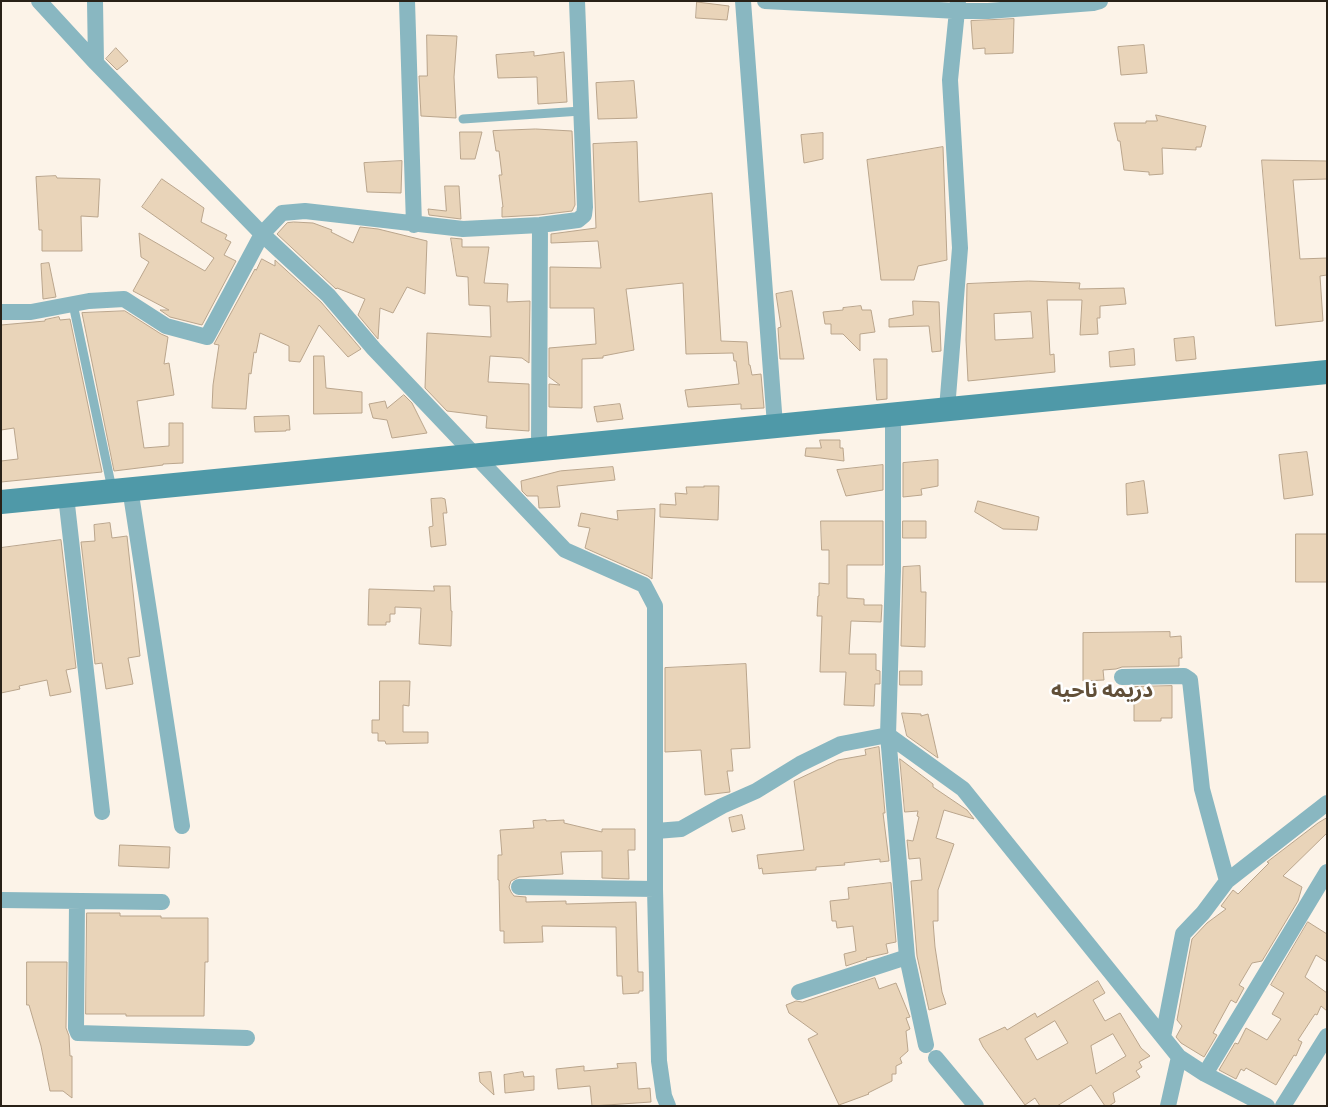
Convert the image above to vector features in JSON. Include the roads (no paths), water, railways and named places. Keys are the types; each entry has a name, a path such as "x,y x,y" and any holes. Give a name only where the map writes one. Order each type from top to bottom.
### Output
{"main road":[{"path":"1,502 473,454 1327,372"}],"street":[{"path":"39,1 96,63 262,234 328,295 374,349 565,550 644,585 655,606 655,889 659,1061 664,1096 668,1106"},
{"path":"95,1 96,63"},
{"path":"407,1 414,225"},
{"path":"1,312 31,312 89,301 124,299 166,326 207,337 262,234 282,213 304,211 414,225 463,229 540,225 578,220 584,215 577,2 591,1"},
{"path":"743,1 775,425"},
{"path":"765,1 958,6 988,11 1093,4 1100,1"},
{"path":"947,409 960,248 950,80 958,6"},
{"path":"539,448 540,225"},
{"path":"892,414 893,571 888,735 907,957 931,1051 976,1106"},
{"path":"121,490 182,826"},
{"path":"66,496 102,812"},
{"path":"1122,677 1184,676 1190,680 1202,789 1227,881"},
{"path":"656,831 681,830 800,764 841,744 888,735 962,789 1179,1057 1205,1074 1267,1106"},
{"path":"1163,1037 1183,934 1203,913 1227,881 1326,804"},
{"path":"1205,1074 1327,872"},
{"path":"519,887 655,889"},
{"path":"1,900 162,902"},
{"path":"77,901 76,1028 78,1033 247,1038"},
{"path":"799,992 907,957"},
{"path":"1283,1106 1327,1036"},
{"path":"1168,1106 1179,1057"}],"lane":[{"path":"463,118 581,111"},
{"path":"73,304 121,490"}],"district":[{"name":"دریمه ناحیه","path":"1102,691"}]}
